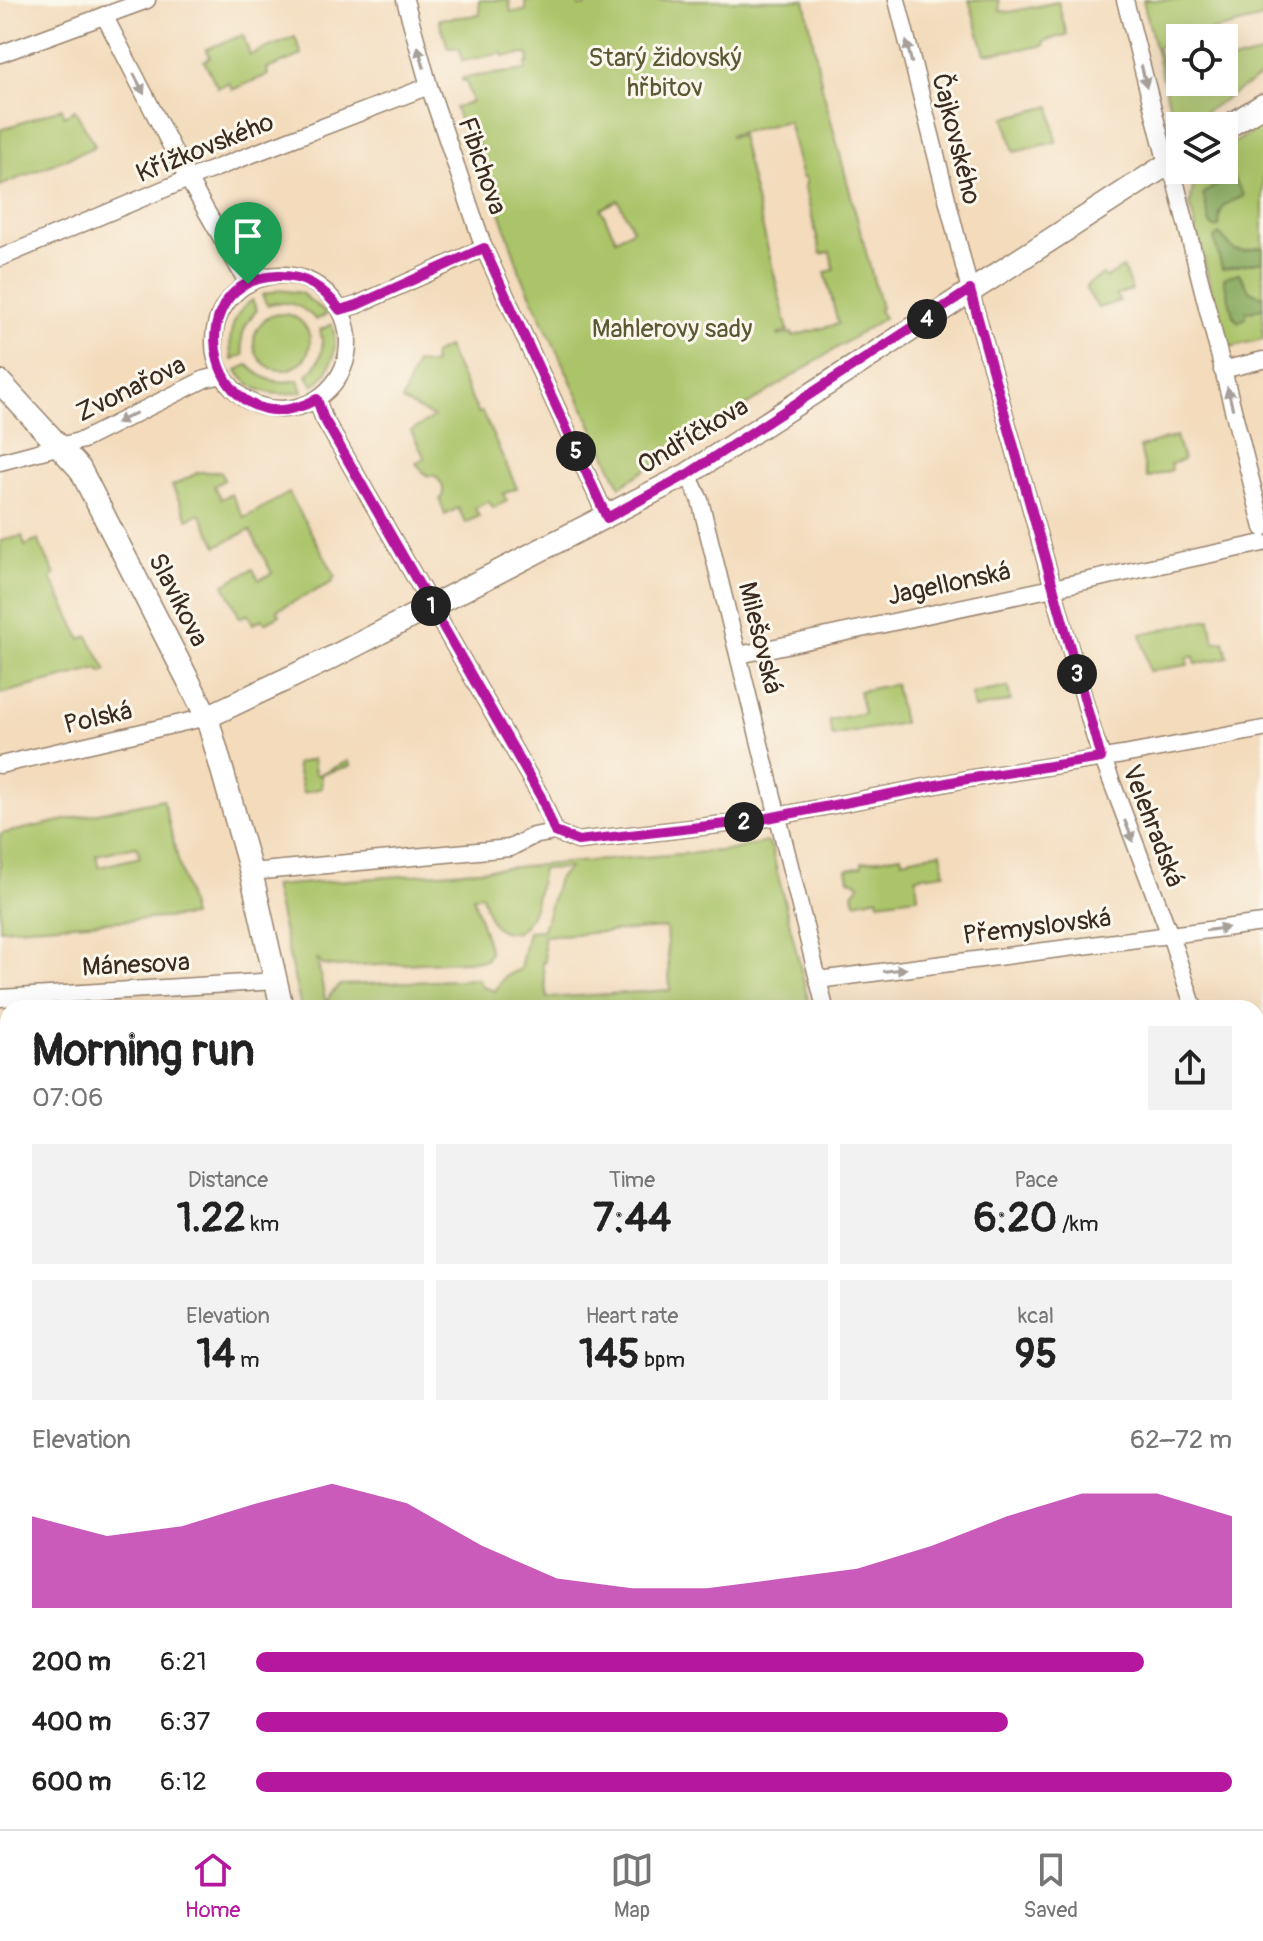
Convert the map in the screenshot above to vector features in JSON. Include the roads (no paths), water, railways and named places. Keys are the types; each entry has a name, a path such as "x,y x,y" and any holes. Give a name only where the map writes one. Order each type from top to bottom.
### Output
{"street":[{"path":"0,54 147,0"},
{"name":"Fibichova","path":"405,0 429,86 484,248 607,518"},
{"name":"Čajkovského","path":"897,0 970,290"},
{"path":"1125,0 1166,134"},
{"path":"104,15 188,179 248,284"},
{"name":"Křížkovského","path":"0,258 188,179 429,86"},
{"path":"1238,120 1263,105"},
{"name":"Ondříčkova","path":"207,717 607,518 688,474 1166,165"},
{"path":"1176,184 1263,528"},
{"path":"340,310 484,248"},
{"path":"271,276 298,278 322,289 340,310 348,332 347,357 336,381 317,399 296,408 260,406 238,394 223,375 215,352 216,329 230,299 248,284 271,276"},
{"name":"Velehradská","path":"970,290 1101,758 1170,935 1191,1000"},
{"path":"1222,370 1263,360"},
{"name":"Zvonařova","path":"0,462 83,440 205,379 223,375"},
{"name":"Slavíkova","path":"0,382 80,469 207,717 251,872 280,1000"},
{"path":"317,399 323,417 541,797 555,832"},
{"name":"Milešovská","path":"688,474 700,500 823,1000"},
{"name":"Jagellonská","path":"739,655 1263,543"},
{"name":"Polská","path":"0,765 207,717"},
{"path":"251,872 510,848 533,836 555,832 578,841 752,821 967,779 1263,729"},
{"name":"Přemyslovská","path":"818,980 1263,923"},
{"name":"Mánesova","path":"0,998 276,981"}],"park label":[{"name":"Starý židovský hřbitov","path":"665,73"},
{"name":"Mahlerovy sady","path":"672,329"}]}
